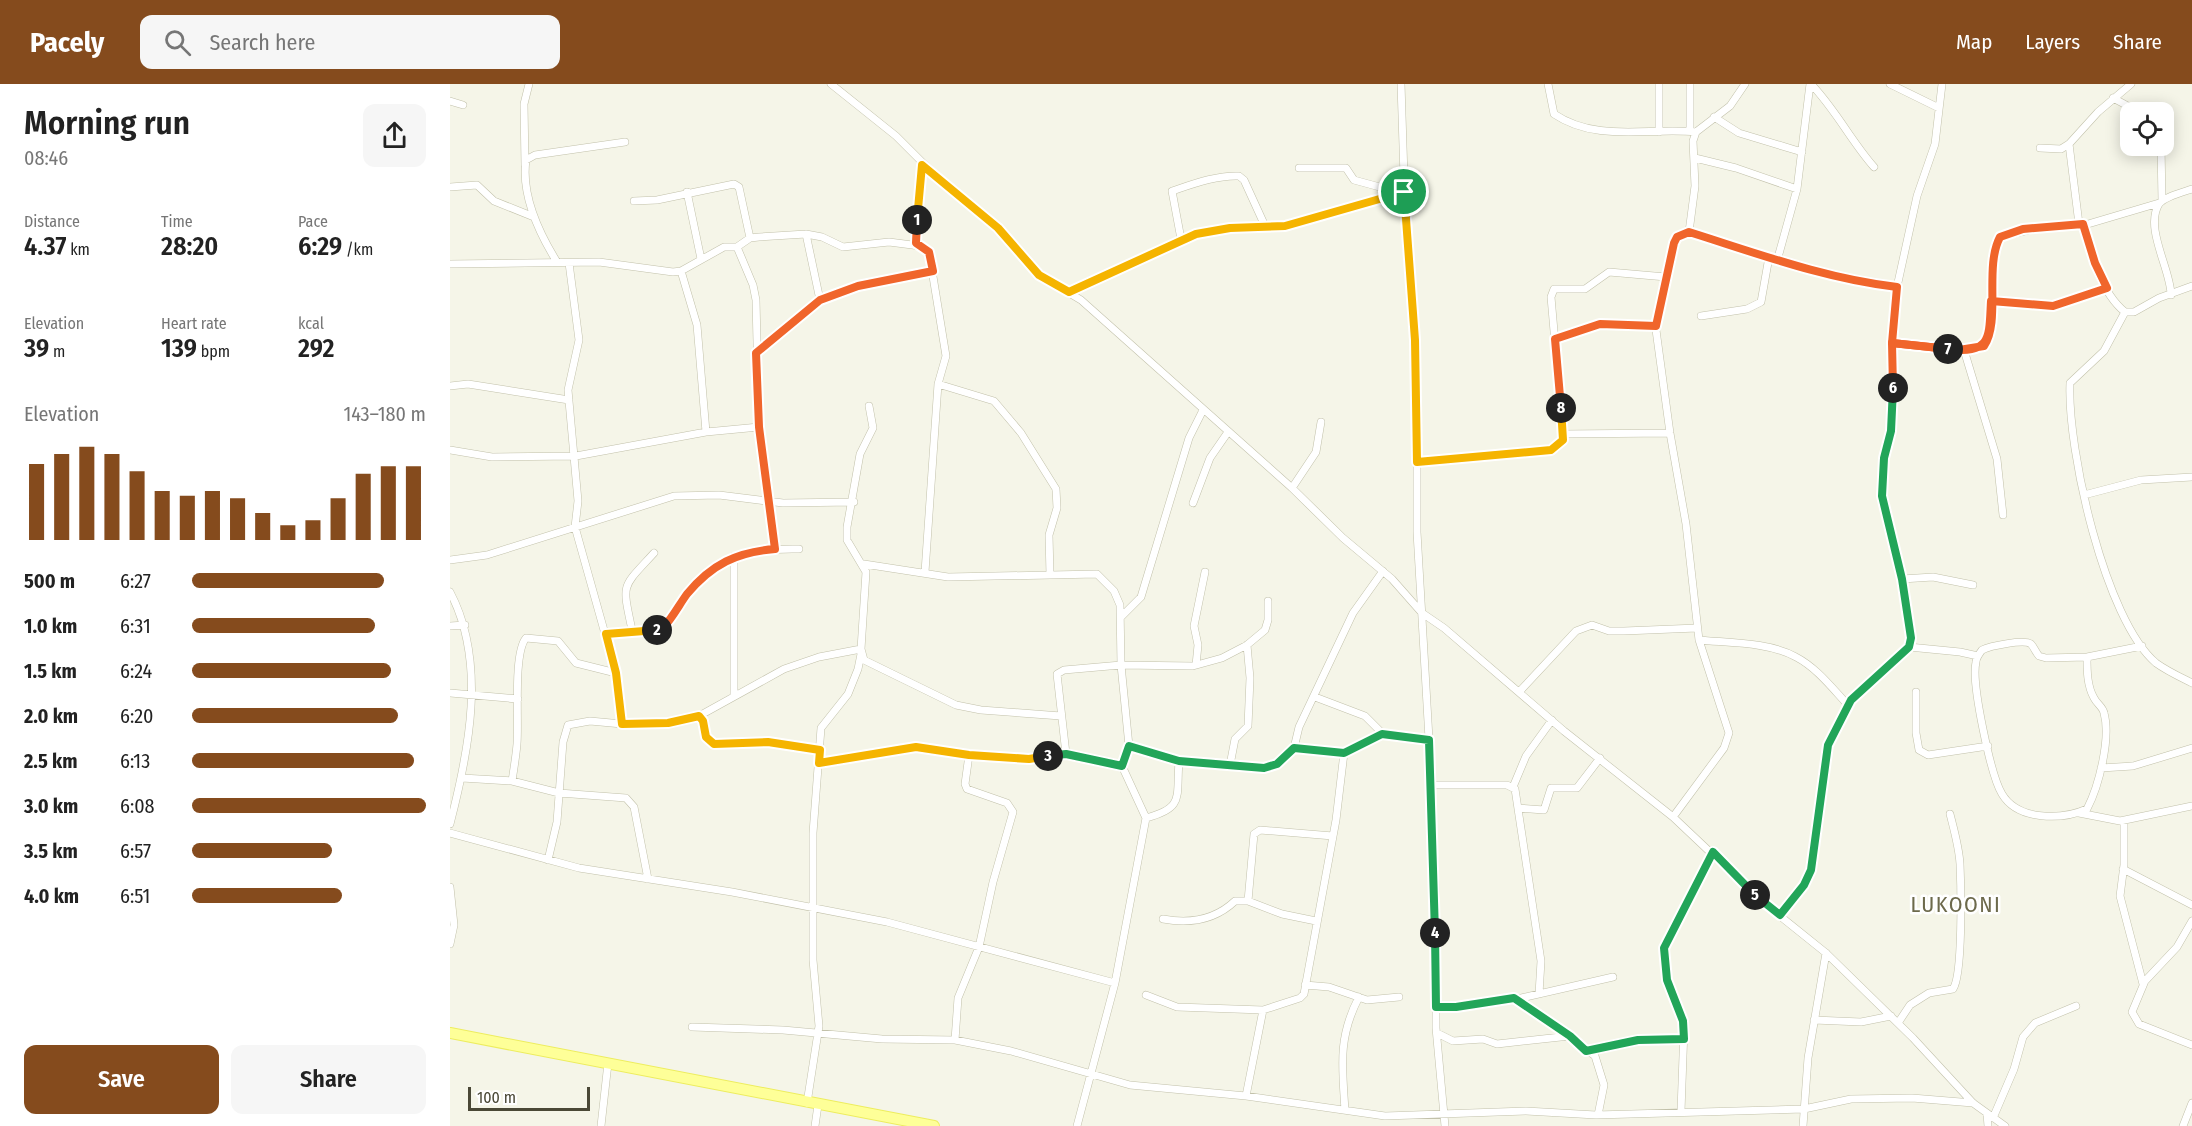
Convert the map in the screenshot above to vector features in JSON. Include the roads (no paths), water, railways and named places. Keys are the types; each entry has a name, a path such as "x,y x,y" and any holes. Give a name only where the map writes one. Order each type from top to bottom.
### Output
{"main road":[{"path":"450,1034 934,1126"}],"street":[{"path":"529,84 524,105 525,167 534,217 557,262"},
{"path":"831,84 897,136 922,165 998,228 1039,275 1069,292 1292,488 1343,538 1383,571 1422,613 1673,816 1765,904 1826,952 1899,1023 1973,1103 2005,1126"},
{"path":"1401,84 1402,193 1415,340 1417,532 1436,902 1437,1033 1444,1126"},
{"path":"1556,84 1548,87 1552,109 1558,117 1602,131 1659,132 1693,131 1730,106 1745,84"},
{"path":"1659,84 1659,132"},
{"path":"1689,232 1695,158 1690,84"},
{"path":"1778,261 1797,189 1810,84"},
{"path":"1810,84 1828,102 1857,149 1874,167"},
{"path":"1890,84 1939,108"},
{"path":"1780,915 1804,885 1811,870 1828,745 1848,705 1909,647 1911,638 1902,579 1882,496 1884,458 1891,431 1892,343 1897,287 1917,196 1935,144 1942,84"},
{"path":"2040,148 2061,149 2070,144 2113,98 2131,84"},
{"path":"2113,98 2120,102"},
{"path":"450,101 463,105"},
{"path":"1714,117 1739,133 1802,152"},
{"path":"525,167 526,160 535,155 625,142"},
{"path":"2070,144 2081,224 2107,288 2125,312"},
{"path":"2161,156 2161,202 2155,221 2171,285 2171,295"},
{"path":"1695,158 1736,168 1797,189"},
{"path":"922,165 915,238 929,252 946,356 939,384 925,572"},
{"path":"1299,168 1348,169 1354,180 1402,193"},
{"path":"1181,239 1172,191 1206,180 1239,176 1244,180 1264,225"},
{"path":"634,201 657,200 734,184 739,187 750,238"},
{"path":"450,187 477,185 494,201 534,217"},
{"path":"1892,343 1964,350 1977,348 1987,340 1995,253 2000,237 2023,229 2081,224 2161,202 2192,189"},
{"path":"687,192 701,259"},
{"path":"1069,292 1181,239 1230,228 1285,226 1402,193"},
{"path":"1673,816 1728,741 1728,725 1706,668 1699,640 1686,524 1670,433 1656,326 1674,243 1677,237 1689,232 1778,261 1872,284 1897,287"},
{"path":"450,264 599,262 673,273 681,271 724,247 737,247 750,238 806,234 822,237 843,247 889,242 922,247"},
{"path":"806,234 820,300"},
{"path":"737,247 753,285 756,300 759,427 766,499 775,549"},
{"path":"1701,316 1747,309 1761,302 1768,257"},
{"path":"569,262 579,340 568,390 576,456 578,501 575,526 616,673 622,724"},
{"path":"681,271 697,325 706,432"},
{"path":"756,353 820,300 858,286 933,271"},
{"path":"1417,462 1551,450 1560,445 1563,434 1551,297 1557,288 1585,289 1609,272 1666,277"},
{"path":"2125,312 2134,312 2159,298 2192,286"},
{"path":"1991,301 2053,306 2107,288"},
{"path":"2125,312 2104,351 2070,383 2084,495 2109,586 2124,621 2155,662 2192,683"},
{"path":"1555,339 1600,324 1656,326"},
{"path":"1964,350 1997,459 2003,515"},
{"path":"450,386 468,384 569,400"},
{"path":"939,384 994,401 1015,424 1056,489 1058,508 1049,536 1050,575"},
{"path":"815,1126 813,1104 818,1035 813,960 813,833 823,722 848,694 858,669 861,652 866,572 864,564 847,540 860,454 873,428 869,406"},
{"path":"1121,617 1141,597 1189,438 1203,410"},
{"path":"1292,488 1316,452 1321,422"},
{"path":"450,450 492,457 576,456 706,432 759,427"},
{"path":"1192,503 1210,458 1228,432"},
{"path":"1563,434 1670,433"},
{"path":"2084,495 2141,480 2192,477"},
{"path":"450,560 487,555 674,496 699,493 766,499 783,503 854,502"},
{"path":"606,634 663,628 687,594 709,572 734,556 747,551 799,549"},
{"path":"632,630 624,591 627,582 654,554"},
{"path":"734,556 734,696"},
{"path":"864,564 948,577 1097,574 1114,591 1120,605 1121,665 1129,746 1122,766 1146,818 1115,983 1077,1126"},
{"path":"1129,746 1179,761 1264,768 1277,764 1294,748 1299,727 1353,613 1383,571"},
{"path":"1196,665 1198,645 1194,626 1205,572"},
{"path":"1902,579 1933,577 1973,585"},
{"path":"450,591 465,625 470,654 470,695 462,778 450,824"},
{"path":"1066,754 1057,674 1064,670 1121,665 1196,665 1222,658 1246,645 1265,630 1268,620 1268,601"},
{"path":"450,626 465,625"},
{"path":"1519,692 1576,631 1583,627 1592,625 1609,631 1697,628"},
{"path":"512,781 517,744 522,642 526,638 558,641 576,663 616,673"},
{"path":"1699,640 1780,651 1796,657 1819,674 1848,705"},
{"path":"2087,657 2086,672 2090,690 2104,710 2106,722 2101,768 2090,804 2087,809 2079,813 2054,817 2037,815 2016,807 2002,795 1988,746 1978,699 1975,665 1978,656 1987,648 2025,643 2030,644 2042,658 2087,657 2142,646"},
{"path":"1230,765 1235,738 1248,726 1250,678 1246,645"},
{"path":"1909,647 1978,656"},
{"path":"548,860 557,822 563,742 568,725 590,721 622,724 668,723 699,716 784,669 819,657 861,652"},
{"path":"861,652 870,665 956,705 981,711 1061,716"},
{"path":"1916,692 1916,733 1919,750 1928,755 1988,746"},
{"path":"450,693 518,699"},
{"path":"1315,697 1365,716 1382,734"},
{"path":"699,716 703,721 706,737 714,744 768,742 820,750"},
{"path":"1539,994 1541,961 1513,787 1526,756 1552,720"},
{"path":"1294,748 1344,753 1382,734 1429,740"},
{"path":"819,763 916,747 969,755 1029,759 1066,754 1122,766"},
{"path":"2101,768 2133,766 2192,748"},
{"path":"1146,995 1176,1007 1263,1010 1300,998 1305,985 1333,836 1344,753"},
{"path":"955,1040 958,998 979,947 1013,812 1007,803 967,789 965,784 969,755"},
{"path":"1518,808 1544,810 1551,788 1577,788 1600,758"},
{"path":"1146,818 1167,813 1174,806 1179,761"},
{"path":"462,778 512,781 560,793 618,796 631,802 648,879"},
{"path":"1431,785 1513,787"},
{"path":"2079,813 2124,821 2192,806"},
{"path":"1899,1023 1910,1005 1929,993 1953,989 1957,983 1960,957 1960,863 1950,814"},
{"path":"2124,821 2120,896 2143,984"},
{"path":"1248,901 1254,834 1260,830 1333,836"},
{"path":"450,833 579,868 887,922 1115,983"},
{"path":"1681,1111 1683,1021 1667,980 1664,948 1713,852"},
{"path":"2123,869 2192,905"},
{"path":"450,887 454,925 450,944"},
{"path":"1163,919 1192,922 1224,911 1235,901 1248,901 1282,914 1316,921"},
{"path":"2192,921 2177,947 2143,984 2132,1012 2135,1021 2192,1045"},
{"path":"1803,1126 1814,1020 1826,952"},
{"path":"1517,999 1613,977"},
{"path":"1305,985 1329,987 1367,1000 1399,997"},
{"path":"1345,1110 1342,1055 1344,1034 1359,997"},
{"path":"1436,1007 1456,1007 1511,997 1517,999 1570,1036 1597,1059 1604,1082 1598,1115"},
{"path":"1989,1126 1990,1116 2014,1069 2019,1045 2029,1029 2036,1023 2076,1006"},
{"path":"1246,1096 1263,1010"},
{"path":"1814,1020 1861,1022 1891,1016"},
{"path":"692,1027 955,1040 1011,1051 1130,1085 1246,1096 1384,1116 1526,1112 1598,1115 1804,1109 1851,1099 1924,1098 1973,1103"},
{"path":"1437,1033 1453,1041 1483,1039 1497,1044 1570,1036"},
{"path":"1586,1051 1638,1040 1684,1039"},
{"path":"601,1126 608,1063"},
{"path":"2183,1126 2192,1103"}],"district":[{"name":"LUKOONI","path":"1956,904"}]}
